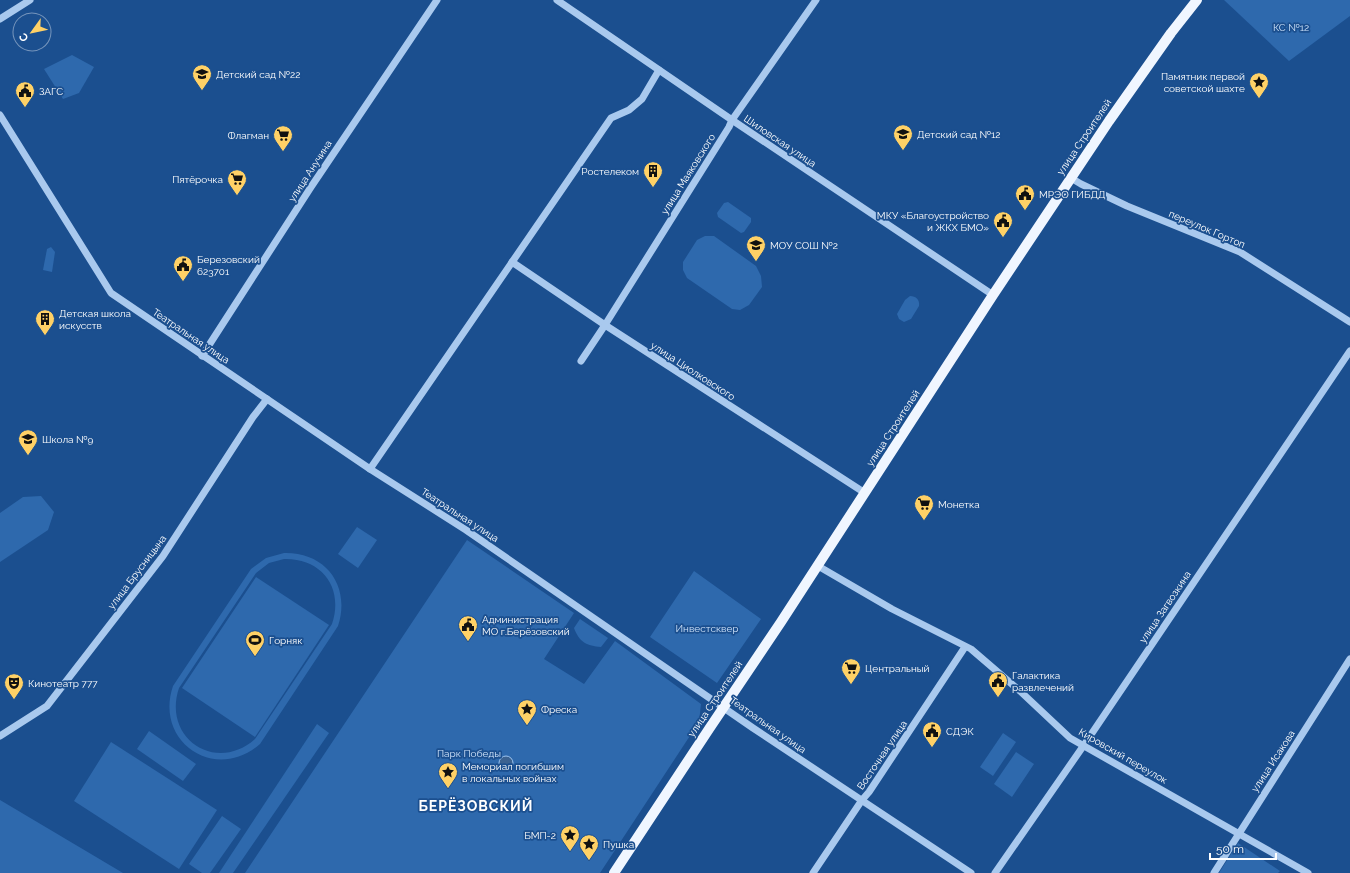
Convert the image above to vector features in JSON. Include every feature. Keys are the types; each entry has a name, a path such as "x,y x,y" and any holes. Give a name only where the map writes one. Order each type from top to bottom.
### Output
{"main road":[{"name":"улица Строителей","path":"614,873 818,566 993,295 1071,178 1137,81 1197,0"}],"street":[{"path":"0,19 30,0"},
{"name":"улица Анучина","path":"202,356 311,187 437,0"},
{"name":"Шиловская улица","path":"557,0 732,120 993,295"},
{"name":"улица Маяковского","path":"581,362 732,120 816,0"},
{"path":"370,469 611,118 629,110 642,99 659,70"},
{"name":"Театральная улица","path":"0,115 111,293 370,469 466,530 724,706 753,728 971,873"},
{"name":"переулок Гортоп","path":"1071,178 1127,206 1240,252 1350,322"},
{"name":"улица Циолковского","path":"512,262 605,325 865,493"},
{"name":"улица Загвозкина","path":"995,873 1084,745 1350,351"},
{"name":"улица Брусницына","path":"0,736 47,706 163,556 267,399"},
{"name":"Кировский переулок","path":"818,566 892,609 970,649 1020,691 1070,738 1308,873"},
{"name":"Восточная улица","path":"813,873 862,800 872,788 965,647"},
{"name":"улица Исакова","path":"1214,873 1350,659"}],"green space":[{"name":"КС №12","path":"1224,0 1350,0 1350,16 1289,61"},
{"path":"72,55 94,67 79,93 63,99 44,69"},
{"path":"728,202 751,218 751,222 744,232 741,233 718,217 717,213 724,203"},
{"path":"705,236 714,236 756,266 761,276 762,287 749,305 740,310 732,309 687,278 683,270 683,262 697,240"},
{"path":"51,247 55,252 52,272 43,270 47,249"},
{"path":"910,296 917,299 919,306 911,319 904,322 899,319 897,314 905,300"},
{"path":"41,496 54,512 48,530 0,562 0,513 23,497"},
{"path":"357,527 377,540 358,568 338,554"},
{"name":"Парк Победы","path":"467,540 574,613 544,659 584,684 615,641 701,704 699,722 600,873 245,873"},
{"path":"284,553 299,554 312,558 323,565 332,574 338,585 341,598 341,611 338,626 260,744 243,755 225,759 208,758 192,751 180,739 172,724 169,706 173,686 251,569 266,558","holes":["284,559 297,560 309,564 319,570 327,578 332,587 335,599 335,611 332,624 255,739 240,749 224,753 209,751 196,745 185,735 178,722 176,706 179,688 256,573 269,563"]},
{"name":"Инвестсквер","path":"694,571 761,619 717,683 650,637"},
{"name":"Горняк","path":"256,577 329,625 255,737 182,688"},
{"path":"580,619 608,638 601,647 592,646 578,637 574,628"},
{"path":"317,724 329,733 233,873 219,873"},
{"path":"149,731 196,764 183,781 137,749"},
{"path":"1003,733 1016,742 993,776 980,767"},
{"path":"111,742 217,810 179,869 74,801"},
{"path":"1016,752 1034,764 1012,797 994,784"},
{"path":"0,800 123,873 0,873"},
{"path":"222,816 241,829 210,873 202,873 189,864"},
{"path":"1238,843 1280,871 1278,873 1219,873"}],"shaded area":[{"path":"503,756 509,756 513,760 513,766 509,770 503,770 499,766 499,760"}],"place":[{"name":"Детский сад №22","path":"202,91"},
{"name":"Памятник первой советской шахте","path":"1259,99"},
{"name":"ЗАГС","path":"25,108"},
{"name":"Детский сад №12","path":"903,151"},
{"name":"Флагман","path":"283,152"},
{"name":"Ростелеком","path":"653,188"},
{"name":"Пятёрочка","path":"237,196"},
{"name":"МРЭО ГИБДД","path":"1025,211"},
{"name":"МКУ «Благоустройство и ЖКХ БМО»","path":"1003,238"},
{"name":"МОУ СОШ №2","path":"756,262"},
{"name":"Березовский 623701","path":"183,282"},
{"name":"Детская школа искусств","path":"45,336"},
{"name":"Школа №9","path":"28,456"},
{"name":"Монетка","path":"924,521"},
{"name":"Администрация МО г.Берёзовский","path":"468,642"},
{"name":"Горняк","path":"255,657"},
{"name":"Центральный","path":"851,685"},
{"name":"Галактика развлечений","path":"998,698"},
{"name":"Кинотеатр 777","path":"14,700"},
{"name":"Фреска","path":"527,726"},
{"name":"СДЭК","path":"932,748"},
{"name":"Мемориал погибшим в локальных войнах","path":"448,789"},
{"name":"БМП-2","path":"570,852"},
{"name":"Пушка","path":"589,861"}],"district":[{"name":"БЕРЁЗОВСКИЙ","path":"476,806"}]}
